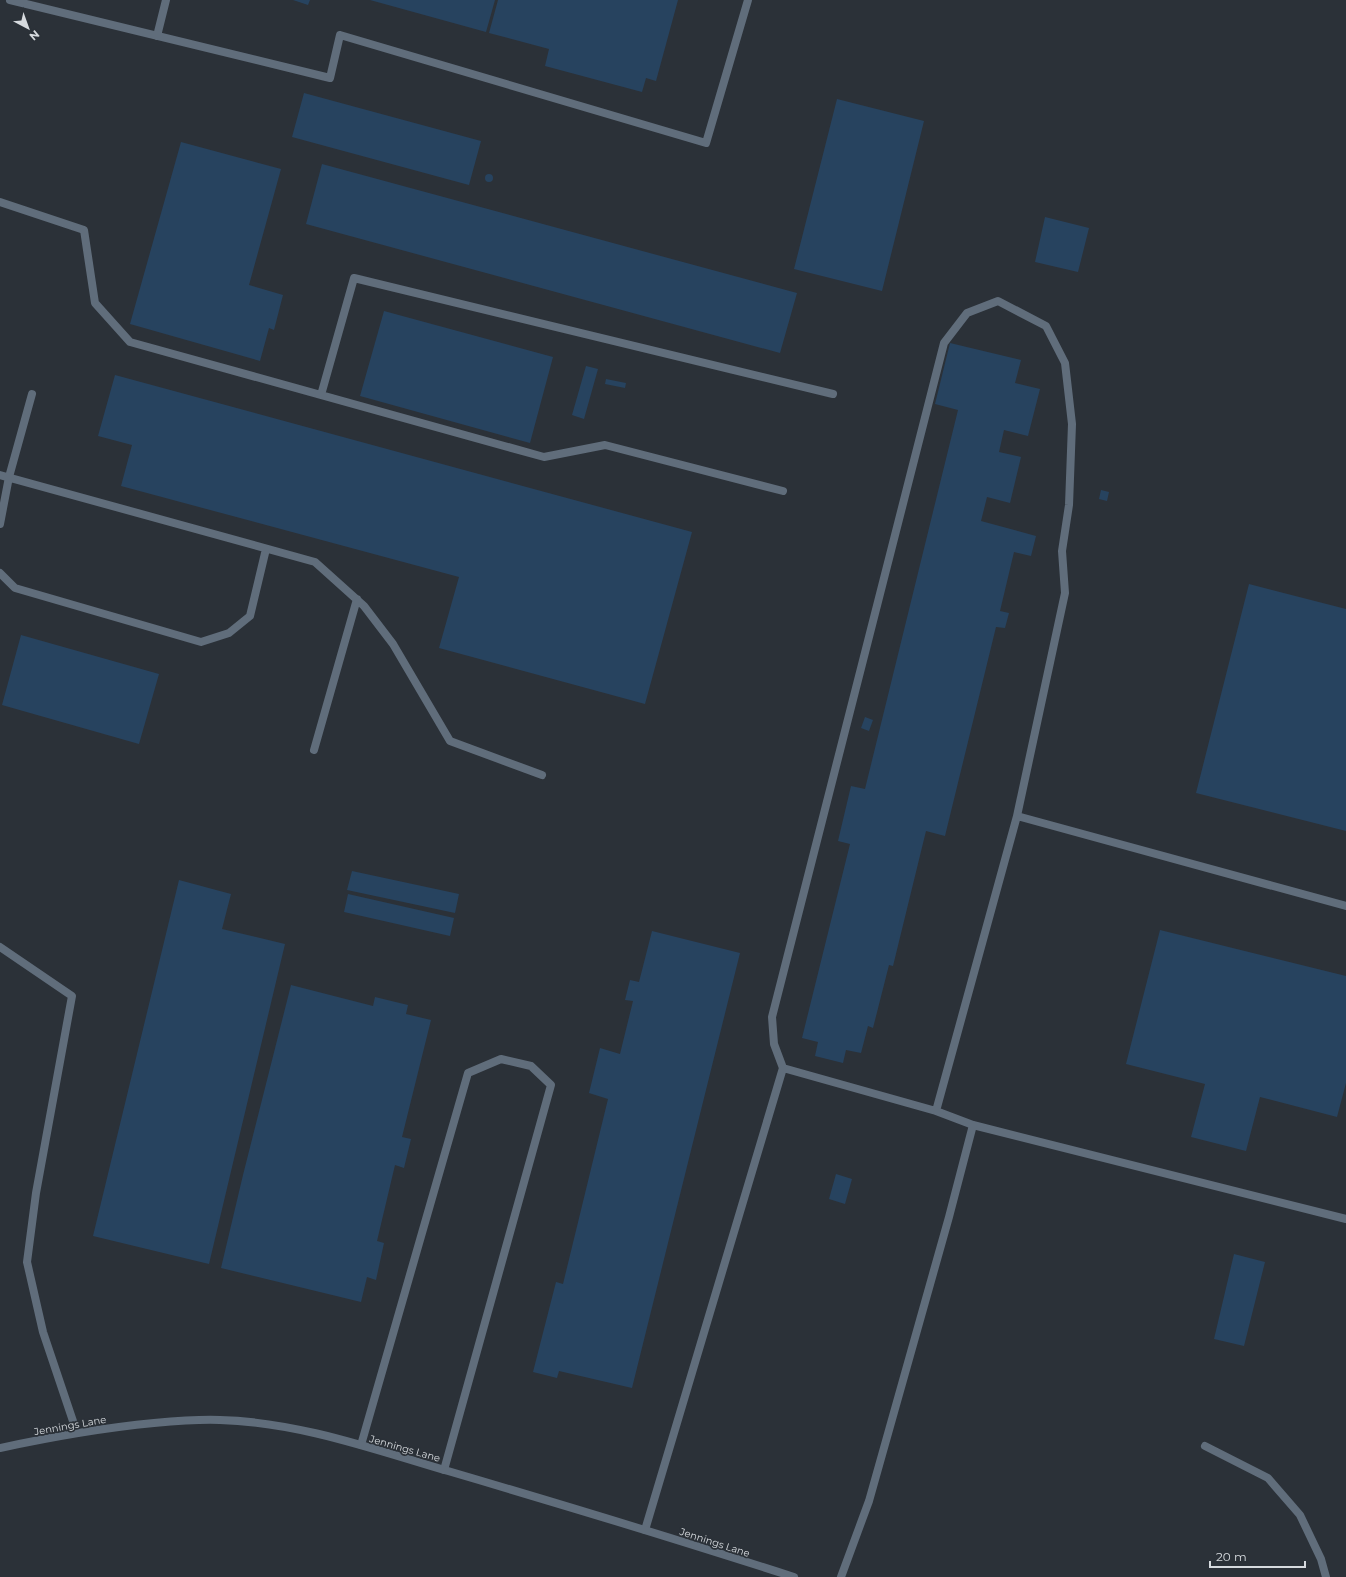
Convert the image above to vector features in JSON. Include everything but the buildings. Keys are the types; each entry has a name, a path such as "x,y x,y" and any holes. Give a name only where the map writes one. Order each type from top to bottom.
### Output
{"street":[{"path":"10,0 330,78 340,35 706,143 748,0"},
{"path":"158,36 166,0"},
{"path":"0,202 84,230 95,303 130,342 544,457 605,445 783,491"},
{"path":"321,395 354,278 833,394"},
{"path":"645,1530 783,1068 774,1044 772,1018 944,343 967,313 998,301 1046,326 1065,363 1072,424 1069,505 1062,551 1065,593 1017,816 936,1111"},
{"path":"0,524 9,477 32,394"},
{"path":"0,475 315,562 364,606 393,644 450,741 542,775"},
{"path":"0,573 15,588 201,642 229,633 250,616 266,549"},
{"path":"314,750 356,599"},
{"path":"1017,816 1346,906"},
{"path":"0,947 44,975 72,996 36,1193 27,1262 43,1332 77,1434"},
{"path":"361,1445 468,1072 501,1059 531,1066 551,1085 444,1470"},
{"path":"783,1068 936,1111 972,1125 1346,1219"},
{"path":"841,1577 869,1501 949,1217 972,1125"},
{"name":"Jennings Lane","path":"0,1448 127,1426 183,1421 220,1420 268,1423 315,1432 361,1445 645,1530 794,1577"},
{"path":"1205,1446 1268,1478 1300,1515 1321,1559 1326,1577"}]}
